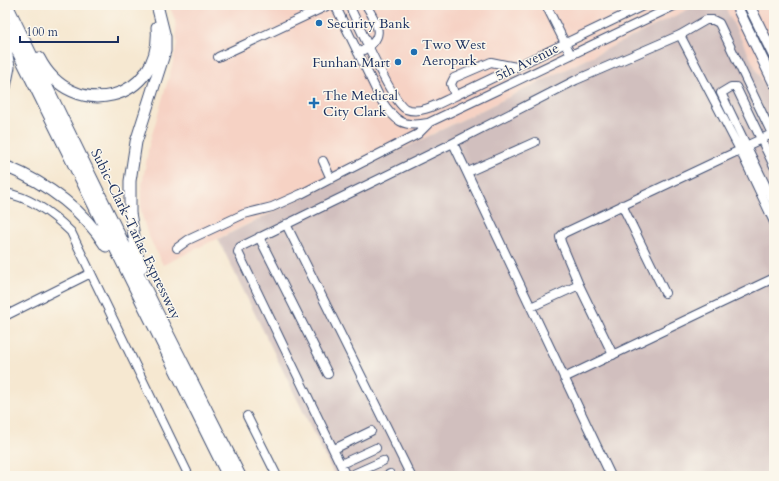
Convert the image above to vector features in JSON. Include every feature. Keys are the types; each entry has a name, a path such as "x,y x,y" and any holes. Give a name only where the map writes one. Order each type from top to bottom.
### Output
{"highway":[{"path":"9,9 32,43 44,67 54,79 65,88 79,95 97,98 115,95 125,91 135,84 150,68 154,60 158,40 156,22 150,5"},
{"path":"154,317 152,287 138,259 130,213 130,194 136,142 165,50 162,19 157,5"},
{"name":"Subic-Clark-Tarlac Expressway","path":"9,9 228,476"},
{"name":"Subic-Clark-Tarlac Expressway","path":"5,26 154,317 240,476"},
{"path":"5,44 9,67 5,86"},
{"path":"5,166 46,186 82,215 104,242 126,283 154,317"}],"main road":[{"path":"736,5 774,83"},
{"path":"749,5 774,56"}],"street":[{"path":"218,57 329,5"},
{"path":"335,5 358,53 370,47 376,41 378,28 366,5"},
{"path":"349,5 370,47"},
{"path":"546,5 571,55"},
{"name":"5th Avenue","path":"370,47 394,96 406,108 414,110 424,109 455,96 645,5"},
{"name":"5th Avenue","path":"358,53 389,117 402,123 415,126 428,123 676,5"},
{"path":"346,476 238,252 240,247 453,143 576,80 680,35 706,20 713,20 719,23 773,136 760,139 564,232 560,237 568,262 613,355"},
{"path":"680,35 743,148 772,194 774,203"},
{"path":"455,96 451,84 454,78 491,62 516,67"},
{"path":"774,166 736,87 726,89 721,93 774,222"},
{"path":"178,248 188,240 244,214 272,208 331,179 397,143 418,134 428,123"},
{"path":"468,172 535,142"},
{"path":"453,143 611,476"},
{"path":"323,161 331,179"},
{"path":"5,193 27,200 61,222 72,232 189,476"},
{"path":"622,205 665,293"},
{"path":"286,224 411,476"},
{"path":"259,237 328,374"},
{"path":"5,316 91,273"},
{"path":"564,378 774,278"},
{"path":"531,307 579,285"},
{"path":"247,416 276,476"},
{"path":"334,449 371,431"},
{"path":"340,464 376,448"},
{"path":"350,476 382,461"}],"shaded area":[{"path":"169,5 697,5 163,265 147,233 141,212 141,192 149,145 172,66 177,43 175,20"},
{"path":"697,5 724,5 774,105 774,476 335,476 218,239"},
{"path":"724,5 774,5 774,105"}],"place":[{"name":"Security Bank","path":"319,23"},
{"name":"Two West Aeropark","path":"414,52"},
{"name":"Funhan Mart","path":"398,62"},
{"name":"The Medical City Clark","path":"314,103"}]}
